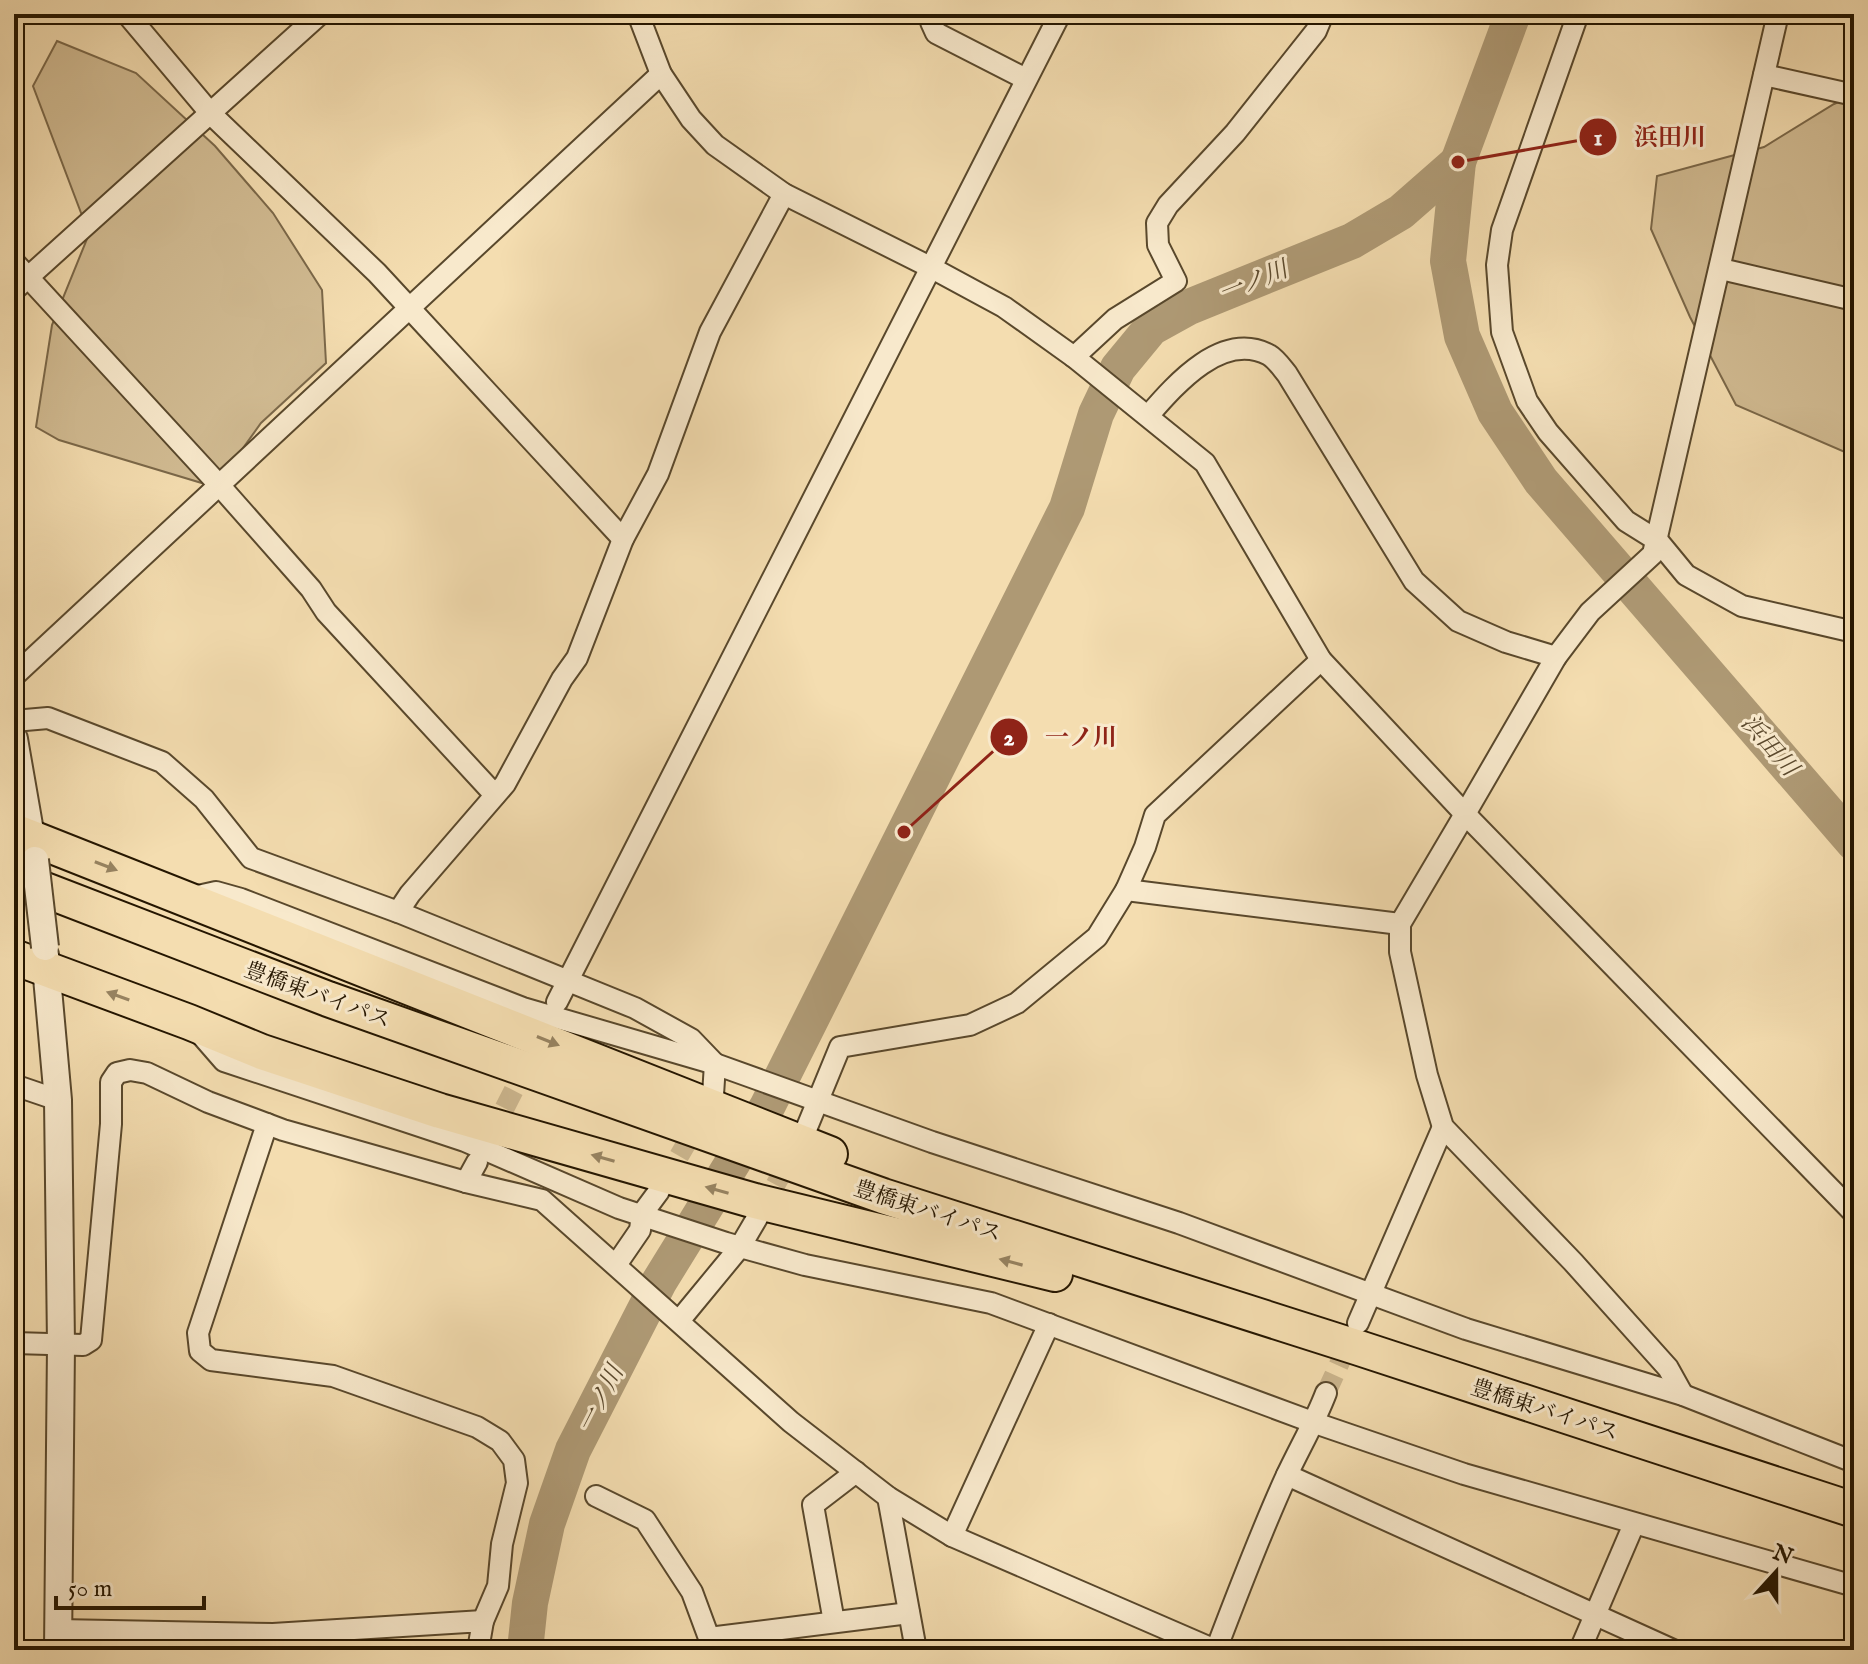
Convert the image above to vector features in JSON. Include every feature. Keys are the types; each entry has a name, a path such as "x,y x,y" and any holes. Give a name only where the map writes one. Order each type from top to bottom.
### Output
{"highway":[{"path":"24,852 189,898 792,1143"},
{"name":"豊橋東バイパス","path":"24,852 328,999 711,1112"},
{"path":"35,958 262,1052 669,1185 756,1210 1358,1335"},
{"name":"豊橋東バイパス","path":"792,1143 842,1159 883,1196 1358,1335 1854,1510"}],"street":[{"path":"127,14 211,114 377,273 623,539"},
{"path":"320,14 211,114 19,277 220,486 311,589 326,612 495,795"},
{"path":"638,14 661,74 691,119 715,145 784,194 1004,307 1076,359 1205,463 1321,660 1465,814 1854,1213"},
{"path":"932,14 931,22 936,33 1026,79"},
{"path":"557,1002 1060,14"},
{"path":"1076,359 1115,319 1176,281 1158,245 1157,223 1168,205 1235,133 1316,31 1323,14"},
{"path":"1578,14 1502,230 1497,265 1502,332 1527,401 1548,432 1626,521 1686,575 1742,606 1854,632"},
{"path":"1683,1395 1668,1368 1583,1273 1443,1127 1427,1075 1400,952 1400,924 1556,657 1590,612 1656,548 1778,14"},
{"path":"14,676 661,74"},
{"path":"1764,75 1854,95"},
{"path":"398,912 505,784 562,679 577,658 623,539 658,474 710,332 784,194"},
{"path":"1721,269 1854,300"},
{"path":"1142,411 1218,354 1250,350 1271,356 1287,374 1414,581 1458,621 1506,642 1556,657"},
{"path":"792,1143 840,1047 970,1025 1017,1003 1097,937 1126,890 1155,815 1321,660"},
{"path":"14,721 48,718 162,762 204,799 251,858 567,979 635,1008 691,1039 715,1064 711,1112"},
{"path":"14,739 35,958 58,1100 61,1345 58,1640 273,1634 483,1621"},
{"path":"1126,890 1400,924"},
{"path":"189,898 216,892 241,899 523,1008 715,1064 1179,1223 1466,1329 1683,1395 1854,1462"},
{"path":"189,1022 224,1061 465,1141 608,1204 805,1265 991,1303 1315,1423 1464,1474 1854,1586"},
{"path":"14,1343 83,1345 91,1340 111,1124 111,1082 117,1073 130,1070 147,1073 208,1102 267,1124 466,1182 542,1200 791,1422 888,1497 952,1536 1215,1650 1287,1475 1315,1423 1326,1393"},
{"path":"14,1085 58,1100"},
{"path":"267,1124 198,1333 200,1351 211,1360 333,1376 477,1427 500,1441 514,1460 517,1483 502,1544 498,1586 483,1621 478,1650"},
{"path":"1358,1335 1371,1295 1443,1127"},
{"path":"466,1182 477,1162"},
{"path":"620,1269 669,1185"},
{"path":"679,1321 756,1210"},
{"path":"952,1536 1049,1324"},
{"path":"834,1622 813,1505 856,1472"},
{"path":"1287,1475 1673,1650"},
{"path":"596,1496 645,1520 692,1592 710,1644 759,1641 834,1622 909,1613"},
{"path":"888,1497 916,1650"},
{"path":"1580,1650 1634,1524"}],"shaded area":[{"path":"57,41 136,73 215,146 273,213 322,290 326,363 261,423 215,487 59,440 36,427 52,325 89,234 33,86"},
{"path":"1854,95 1854,456 1736,405 1690,317 1651,229 1657,176 1764,147"}],"waterway":[{"name":"浜田川","path":"1513,14 1458,162 1448,261 1462,336 1495,412 1541,481 1854,843"},
{"name":"一ノ川","path":"525,1650 530,1603 547,1524 573,1450 659,1282 767,1107 1067,508 1096,414 1118,368 1151,328 1189,307 1352,241 1401,212 1458,162"}],"tunnel":[{"path":"491,1135 529,1060"},
{"path":"664,1182 700,1120"},
{"path":"761,1211 792,1155"},
{"path":"1326,1393 1351,1338"}],"place":[{"name":"浜田川","path":"1458,162"},
{"name":"一ノ川","path":"904,832"}]}
